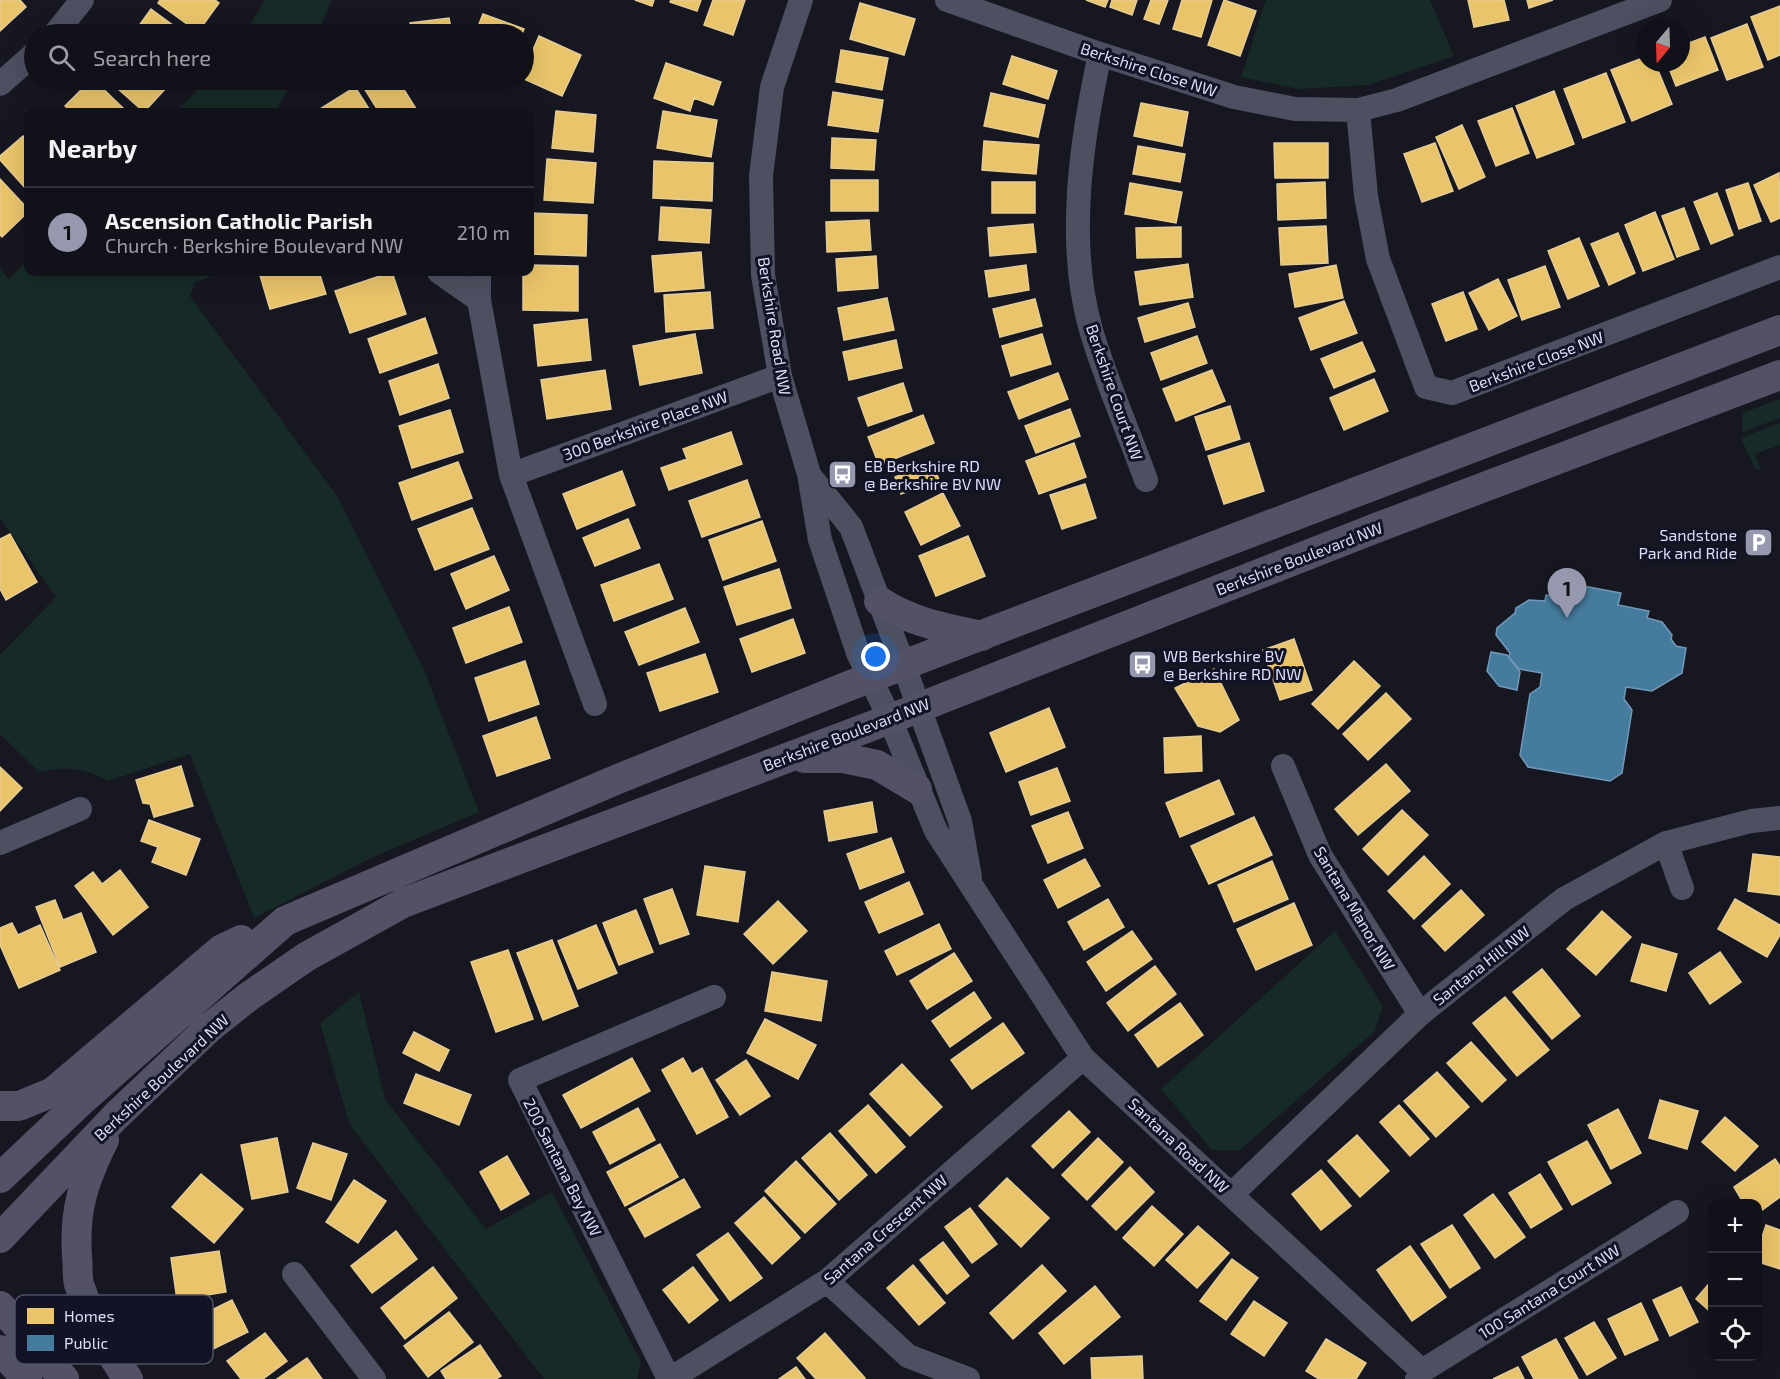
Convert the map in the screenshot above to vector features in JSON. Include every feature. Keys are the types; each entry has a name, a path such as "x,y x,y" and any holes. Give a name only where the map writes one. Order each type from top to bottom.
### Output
{"main road":[{"name":"Berkshire Boulevard NW","path":"0,1178 80,1101 285,921 618,779 870,678 1780,330"},
{"name":"Berkshire Boulevard NW","path":"0,1238 116,1116 209,1028 306,957 403,903 1780,375"},
{"path":"879,601 894,612 929,625 982,636"},
{"path":"786,758 843,758 877,765 917,789"},
{"path":"0,1106 19,1106 53,1092 222,949 285,921"},
{"path":"84,1295 79,1282 77,1212 92,1162 116,1116"},
{"path":"0,1306 15,1323"},
{"path":"0,1350 27,1379"},
{"path":"51,1364 64,1379"},
{"path":"118,1364 128,1379"}],"street":[{"path":"63,24 82,0"},
{"name":"Berkshire Road NW","path":"801,0 772,87 761,176 763,275 780,376 809,474 819,540 858,653 890,718"},
{"name":"Berkshire Close NW","path":"947,0 1100,54 1234,97 1295,109 1358,110 1396,100 1660,0"},
{"name":"Berkshire Court NW","path":"1100,54 1081,156 1078,258 1091,328 1146,480"},
{"path":"0,84 24,63"},
{"name":"Berkshire Close NW","path":"1358,110 1366,196 1378,259 1426,387 1452,393 1780,267"},
{"path":"445,276 479,300"},
{"path":"479,276 479,300 511,475 595,704"},
{"name":"300 Berkshire Place NW","path":"511,475 780,376"},
{"name":"Berkshire Road NW","path":"809,474 851,527 919,706"},
{"name":"Santana Road NW","path":"919,706 960,821 972,889"},
{"name":"Santana Road NW","path":"890,718 936,831 1083,1058 1232,1194 1419,1375"},
{"name":"Santana Manor NW","path":"1283,766 1320,855 1419,1014"},
{"path":"0,843 80,809"},
{"name":"Santana Hill NW","path":"1232,1194 1419,1014 1564,899 1666,843 1751,821 1780,818"},
{"path":"1666,843 1682,888"},
{"name":"200 Santana Bay NW","path":"670,1379 519,1080 714,998"},
{"name":"Santana Crescent NW","path":"670,1379 827,1281 1083,1058"},
{"name":"100 Santana Court NW","path":"1419,1375 1677,1212"},
{"path":"294,1274 374,1379"},
{"path":"827,1281 908,1356 968,1379"}],"green space":[{"path":"265,0 332,0 321,24 250,24"},
{"path":"1266,0 1430,0 1454,56 1368,85 1299,89 1241,77"},
{"path":"198,90 288,90 277,108 179,108"},
{"path":"24,264 24,276 214,276 195,282 190,296 337,496 424,670 479,812 371,858 254,918 190,754 108,781 82,770 57,769 39,772 0,734 0,655 56,597 0,518 0,269 9,279"},
{"path":"1780,399 1780,418 1742,432 1743,413"},
{"path":"1780,423 1780,445 1755,454 1761,470 1755,469 1741,438"},
{"path":"1335,931 1383,1006 1375,1031 1240,1150 1212,1150 1161,1089"},
{"path":"359,992 385,1099 486,1229 552,1192 641,1362 637,1379 544,1379 350,1125 320,1023"}],"building: Homes":[{"path":"0,0 20,0 26,7 0,31"},
{"path":"160,0 215,0 219,3 204,24 187,24 158,3"},
{"path":"635,0 654,0 652,6"},
{"path":"671,0 701,0 697,11 670,2"},
{"path":"713,0 745,0 733,35 704,25"},
{"path":"1086,0 1108,0 1105,7"},
{"path":"1112,0 1137,0 1132,15 1110,7"},
{"path":"1151,0 1168,0 1159,24 1144,19"},
{"path":"1182,0 1212,0 1201,37 1173,29"},
{"path":"1224,0 1256,11 1240,56 1208,45"},
{"path":"1468,0 1504,0 1509,20 1474,27"},
{"path":"1527,0 1553,0 1529,8"},
{"path":"860,3 915,19 904,55 850,39"},
{"path":"1780,6 1780,55 1768,60 1751,17"},
{"path":"151,9 171,24 140,24"},
{"path":"483,14 510,24 479,24"},
{"path":"449,18 450,24 410,24"},
{"path":"1747,24 1763,67 1727,80 1711,38"},
{"path":"539,36 581,55 562,96 534,83 534,48"},
{"path":"1705,37 1718,70 1676,86 1671,72 1690,72 1690,43"},
{"path":"841,50 888,58 882,90 836,82"},
{"path":"1012,56 1057,71 1048,99 1003,84"},
{"path":"1636,60 1636,72 1659,72 1672,104 1632,121 1611,70"},
{"path":"666,63 721,82 713,105 694,98 690,111 654,98"},
{"path":"1606,73 1625,122 1583,138 1564,89"},
{"path":"81,90 104,90 123,108 67,108 65,106"},
{"path":"119,90 164,90 148,108 140,108"},
{"path":"350,90 357,90 368,108 322,108"},
{"path":"365,90 404,90 416,108 376,108"},
{"path":"1554,91 1574,144 1537,158 1516,106"},
{"path":"833,92 883,100 878,132 828,125"},
{"path":"991,93 1045,105 1038,137 984,126"},
{"path":"1141,103 1188,112 1182,146 1134,136"},
{"path":"1512,108 1529,153 1496,166 1478,121"},
{"path":"556,111 596,115 593,152 552,148"},
{"path":"663,111 717,120 711,157 657,148"},
{"path":"1462,125 1485,177 1459,189 1436,137"},
{"path":"24,137 24,187 0,160 0,156"},
{"path":"832,138 876,140 874,170 831,168"},
{"path":"984,141 1039,145 1036,174 982,170"},
{"path":"1274,143 1328,143 1328,178 1275,178"},
{"path":"1435,143 1453,191 1422,202 1404,154"},
{"path":"1138,146 1185,154 1180,182 1133,174"},
{"path":"547,159 596,163 593,203 544,200"},
{"path":"654,161 713,163 712,201 653,198"},
{"path":"1779,173 1780,218 1771,222 1754,185"},
{"path":"0,179 24,205 24,216 2,237 0,235"},
{"path":"831,180 878,180 878,211 831,211"},
{"path":"992,182 1035,182 1035,213 992,213"},
{"path":"1325,182 1326,218 1278,220 1277,184"},
{"path":"1130,183 1182,192 1176,223 1125,214"},
{"path":"1748,183 1761,221 1739,229 1726,190"},
{"path":"1717,193 1733,235 1711,244 1694,202"},
{"path":"661,207 711,210 709,243 659,240"},
{"path":"1684,208 1699,249 1677,257 1662,216"},
{"path":"1655,212 1674,259 1643,271 1625,225"},
{"path":"534,213 587,215 586,256 534,254"},
{"path":"869,220 871,250 827,252 826,222"},
{"path":"1033,224 1036,252 990,256 988,228"},
{"path":"1326,226 1328,263 1281,265 1279,228"},
{"path":"1181,227 1181,257 1137,258 1136,228"},
{"path":"1618,233 1635,273 1609,285 1591,244"},
{"path":"1579,238 1599,286 1568,299 1548,251"},
{"path":"701,252 704,288 655,292 652,256"},
{"path":"876,256 878,288 838,291 836,259"},
{"path":"1188,264 1193,297 1140,305 1135,272"},
{"path":"534,265 578,266 578,311 523,310 523,276 534,276"},
{"path":"1026,265 1029,290 989,297 985,271"},
{"path":"1336,265 1343,298 1295,307 1289,274"},
{"path":"1545,266 1560,307 1522,320 1508,280"},
{"path":"260,276 320,276 326,294 270,309"},
{"path":"380,276 393,276 406,314 350,333 335,291"},
{"path":"1498,279 1517,316 1489,330 1469,293"},
{"path":"710,292 713,328 666,332 664,295"},
{"path":"1463,292 1477,329 1446,341 1432,304"},
{"path":"887,298 894,330 844,340 838,308"},
{"path":"1035,299 1042,326 1000,337 993,309"},
{"path":"1344,301 1357,333 1311,350 1299,318"},
{"path":"1188,303 1195,327 1145,342 1138,318"},
{"path":"425,318 437,353 380,373 368,339"},
{"path":"587,319 591,360 538,366 534,325"},
{"path":"695,334 702,373 640,385 633,346"},
{"path":"1042,334 1051,364 1011,376 1002,346"},
{"path":"1197,336 1207,363 1161,380 1151,353"},
{"path":"896,340 902,368 849,380 843,352"},
{"path":"1362,342 1375,371 1334,388 1321,359"},
{"path":"438,364 449,398 400,415 389,381"},
{"path":"605,370 611,409 547,419 541,380"},
{"path":"1212,370 1225,401 1176,421 1163,389"},
{"path":"1058,373 1068,399 1019,419 1008,392"},
{"path":"1374,379 1388,411 1344,430 1330,398"},
{"path":"903,383 912,411 868,426 858,398"},
{"path":"1230,406 1240,439 1206,450 1195,417"},
{"path":"1070,409 1080,436 1036,453 1025,426"},
{"path":"450,410 463,452 412,468 399,426"},
{"path":"923,415 934,443 879,465 868,437"},
{"path":"731,432 742,464 669,490 661,468 687,459 683,449"},
{"path":"1074,443 1086,477 1039,494 1026,461"},
{"path":"1249,443 1264,491 1224,504 1208,456"},
{"path":"458,462 472,498 412,520 399,483"},
{"path":"933,463 939,480 901,494 895,477"},
{"path":"622,471 635,505 577,529 563,494"},
{"path":"747,480 760,517 702,537 689,501"},
{"path":"1085,484 1096,518 1062,529 1050,495"},
{"path":"943,493 960,526 921,545 905,512"},
{"path":"472,508 489,549 435,570 418,529"},
{"path":"628,519 640,548 595,566 583,538"},
{"path":"762,521 776,561 723,580 709,540"},
{"path":"10,534 37,582 6,600 0,589 0,539"},
{"path":"968,536 985,576 936,596 919,556"},
{"path":"494,556 509,590 466,609 451,574"},
{"path":"659,564 673,599 614,621 601,585"},
{"path":"779,569 791,608 737,625 724,587"},
{"path":"509,607 522,642 466,663 453,628"},
{"path":"685,608 699,642 639,665 625,632"},
{"path":"793,619 805,653 752,672 740,639"},
{"path":"1294,639 1312,690 1280,700 1263,650"},
{"path":"705,654 718,692 660,711 647,673"},
{"path":"525,661 539,704 489,721 475,678"},
{"path":"1354,661 1380,686 1338,729 1312,704"},
{"path":"1214,669 1239,720 1220,732 1198,726 1175,688"},
{"path":"1386,693 1411,719 1368,760 1343,734"},
{"path":"1049,708 1065,747 1006,772 990,733"},
{"path":"536,717 550,758 497,776 483,736"},
{"path":"1201,736 1202,771 1165,773 1164,738"},
{"path":"1386,764 1410,791 1358,835 1335,809"},
{"path":"181,766 193,806 154,817 150,804 143,803 136,780"},
{"path":"0,767 22,788 0,811"},
{"path":"1057,768 1070,801 1031,815 1019,782"},
{"path":"1219,780 1234,814 1180,837 1166,803"},
{"path":"872,802 877,832 829,841 824,811"},
{"path":"1402,810 1428,835 1388,875 1363,849"},
{"path":"1068,812 1083,848 1048,863 1032,826"},
{"path":"1254,817 1272,855 1209,884 1191,846"},
{"path":"149,820 200,839 186,875 152,862 158,847 141,841"},
{"path":"891,838 904,872 860,889 847,854"},
{"path":"1753,854 1780,857 1780,895 1748,891"},
{"path":"1424,856 1450,884 1414,919 1388,891"},
{"path":"1085,859 1100,886 1058,908 1044,880"},
{"path":"1272,861 1288,899 1234,922 1218,885"},
{"path":"705,866 745,872 738,922 697,915"},
{"path":"120,870 148,907 113,935 75,886 93,872 102,884"},
{"path":"909,882 923,914 879,933 865,902"},
{"path":"672,889 689,934 660,944 644,899"},
{"path":"1461,890 1484,915 1445,951 1422,926"},
{"path":"1108,899 1124,927 1084,950 1068,922"},
{"path":"1735,899 1780,925 1780,935 1767,957 1718,929"},
{"path":"55,900 63,920 81,913 96,952 60,967 36,907"},
{"path":"778,901 807,931 773,964 744,934"},
{"path":"1294,903 1312,945 1256,970 1237,929"},
{"path":"636,910 653,952 619,965 603,923"},
{"path":"1602,911 1631,937 1596,975 1567,949"},
{"path":"12,923 18,935 40,925 60,970 19,988 0,945 0,928"},
{"path":"939,924 951,949 897,975 885,951"},
{"path":"596,925 617,973 578,989 558,941"},
{"path":"1132,931 1152,959 1106,991 1087,962"},
{"path":"552,940 578,1006 543,1020 517,953"},
{"path":"1642,944 1677,954 1666,991 1631,981"},
{"path":"508,950 533,1019 496,1032 471,962"},
{"path":"1720,952 1741,982 1710,1004 1689,973"},
{"path":"954,953 972,981 927,1009 910,981"},
{"path":"1155,966 1176,994 1128,1031 1107,1003"},
{"path":"1542,969 1580,1016 1552,1039 1513,992"},
{"path":"772,972 827,981 821,1021 765,1011"},
{"path":"974,992 991,1018 950,1047 932,1021"},
{"path":"1505,997 1549,1050 1517,1076 1473,1023"},
{"path":"1180,1003 1203,1035 1158,1067 1135,1035"},
{"path":"765,1019 816,1045 798,1079 747,1053"},
{"path":"1003,1023 1024,1053 972,1089 951,1060"},
{"path":"414,1032 449,1050 439,1071 403,1053"},
{"path":"1471,1042 1506,1080 1482,1102 1447,1063"},
{"path":"632,1058 650,1091 581,1128 563,1095"},
{"path":"683,1058 692,1074 702,1068 728,1117 697,1134 662,1070"},
{"path":"746,1060 770,1096 740,1115 716,1080"},
{"path":"902,1064 942,1107 910,1136 870,1094"},
{"path":"1437,1072 1469,1107 1436,1137 1404,1101"},
{"path":"416,1074 471,1095 459,1125 404,1103"},
{"path":"1660,1100 1698,1111 1687,1149 1649,1138"},
{"path":"868,1105 905,1147 876,1173 839,1131"},
{"path":"1399,1105 1429,1139 1410,1156 1380,1122"},
{"path":"638,1108 655,1140 610,1164 593,1132"},
{"path":"1618,1109 1641,1153 1611,1169 1588,1125"},
{"path":"1069,1111 1090,1132 1053,1168 1032,1146"},
{"path":"1725,1117 1758,1146 1735,1171 1702,1142"},
{"path":"830,1133 867,1175 839,1200 802,1158"},
{"path":"1357,1135 1389,1171 1360,1197 1328,1161"},
{"path":"277,1138 288,1192 252,1199 241,1145"},
{"path":"1098,1138 1123,1162 1087,1200 1062,1175"},
{"path":"1587,1141 1611,1183 1572,1205 1548,1162"},
{"path":"313,1143 347,1154 331,1200 297,1188"},
{"path":"660,1144 678,1177 625,1206 607,1172"},
{"path":"507,1156 529,1194 501,1210 480,1172"},
{"path":"1775,1159 1780,1166 1780,1197 1762,1210 1762,1199 1741,1199 1734,1187"},
{"path":"796,1161 836,1204 805,1233 765,1191"},
{"path":"1130,1167 1154,1192 1116,1230 1092,1206"},
{"path":"1321,1170 1351,1206 1321,1230 1292,1194"},
{"path":"201,1174 243,1209 214,1243 172,1207"},
{"path":"1540,1174 1562,1209 1531,1228 1509,1193"},
{"path":"1007,1178 1049,1218 1021,1247 979,1206"},
{"path":"684,1179 700,1207 645,1237 629,1209"},
{"path":"354,1180 386,1201 358,1243 326,1222"},
{"path":"1493,1194 1525,1237 1495,1258 1464,1215"},
{"path":"764,1197 800,1238 772,1264 735,1223"},
{"path":"1152,1206 1183,1234 1154,1266 1123,1238"},
{"path":"970,1208 997,1244 972,1263 945,1227"},
{"path":"1452,1225 1480,1268 1450,1288 1421,1244"},
{"path":"1766,1225 1780,1230 1780,1269 1762,1263 1762,1237"},
{"path":"1198,1226 1229,1253 1197,1288 1166,1260"},
{"path":"396,1231 417,1259 372,1293 351,1266"},
{"path":"728,1233 762,1278 730,1301 697,1255"},
{"path":"943,1242 969,1276 947,1294 920,1260"},
{"path":"1410,1246 1446,1297 1412,1321 1377,1270"},
{"path":"219,1251 226,1292 208,1295 176,1295 171,1258"},
{"path":"1232,1259 1258,1278 1226,1320 1200,1301"},
{"path":"913,1265 945,1303 919,1325 887,1288"},
{"path":"1042,1265 1066,1291 1013,1339 990,1313"},
{"path":"433,1267 457,1298 405,1339 381,1308"},
{"path":"693,1267 718,1300 689,1323 663,1290"},
{"path":"1708,1285 1708,1310 1696,1299"},
{"path":"1095,1286 1120,1317 1064,1364 1039,1333"},
{"path":"1681,1287 1698,1322 1670,1336 1653,1300"},
{"path":"232,1300 248,1332 213,1349 213,1309"},
{"path":"1254,1301 1287,1323 1264,1356 1231,1334"},
{"path":"1641,1303 1658,1340 1625,1355 1608,1319"},
{"path":"449,1312 473,1342 428,1377 404,1346"},
{"path":"1594,1322 1616,1358 1587,1375 1565,1338"},
{"path":"265,1333 287,1361 263,1379 241,1379 227,1361"},
{"path":"825,1333 865,1378 816,1379 797,1358"},
{"path":"1326,1339 1366,1363 1356,1379 1319,1379 1306,1371"},
{"path":"1556,1339 1578,1379 1534,1379 1522,1357"},
{"path":"480,1345 501,1376 496,1379 446,1379 441,1371"},
{"path":"1142,1356 1143,1379 1092,1379 1091,1358"},
{"path":"307,1358 322,1379 277,1379"},
{"path":"796,1367 805,1379 779,1379"},
{"path":"1518,1367 1524,1379 1493,1379"}],"building: Public":[{"path":"1578,585 1621,593 1618,605 1649,611 1647,618 1662,622 1672,635 1671,639 1676,646 1686,648 1682,673 1652,691 1626,687 1624,699 1632,710 1622,773 1610,781 1528,767 1520,755 1530,694 1540,687 1542,673 1519,669 1496,635 1497,628 1515,613 1516,608 1529,600 1545,601 1546,595 1576,599"},
{"path":"1491,652 1507,655 1520,672 1517,690 1499,686 1487,671"}],"place":[{"name":"EB Berkshire RD @ Berkshire BV NW","path":"843,474"},
{"name":"Sandstone Park and Ride","path":"1758,543"},
{"name":"Ascension Catholic Parish","path":"1567,618"},
{"name":"WB Berkshire BV @ Berkshire RD NW","path":"1142,664"}]}
